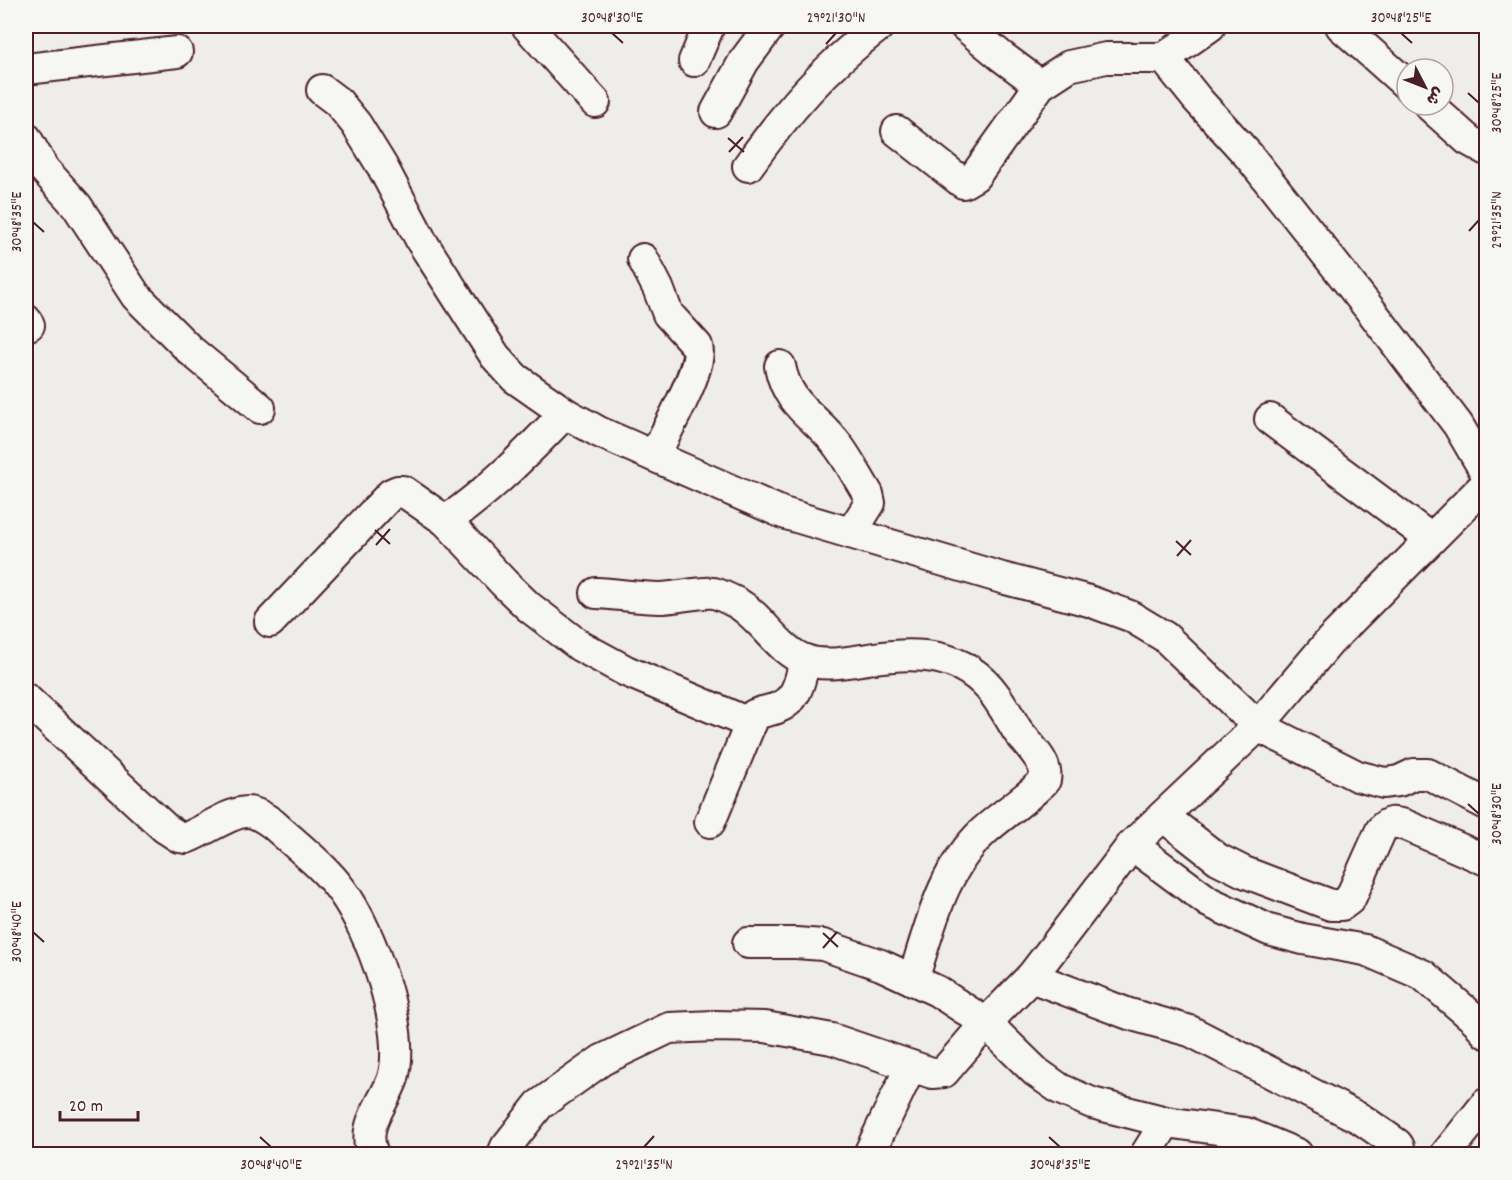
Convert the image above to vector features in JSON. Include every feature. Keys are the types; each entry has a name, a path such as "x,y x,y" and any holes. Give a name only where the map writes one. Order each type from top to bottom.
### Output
{"street":[{"path":"527,26 596,102"},
{"path":"694,61 709,26"},
{"path":"716,112 744,61 770,26"},
{"path":"748,166 781,119 830,66 879,26"},
{"path":"965,26 1041,85"},
{"path":"897,130 963,183 975,176 1041,85 1069,66 1106,58 1164,58 1210,26"},
{"path":"1341,26 1395,74"},
{"path":"26,69 177,52"},
{"path":"1164,58 1256,165 1366,303 1458,425 1486,473"},
{"path":"322,90 338,102 356,124 382,166 422,242 495,356 515,378 565,413 599,432 783,513 1130,616 1165,637 1258,726 1357,776 1384,783 1399,781 1414,774 1428,774 1486,804"},
{"path":"1442,117 1468,140 1486,152"},
{"path":"26,138 43,168 77,206 136,296 190,350 260,408"},
{"path":"643,259 668,314 699,351 695,372 654,456"},
{"path":"780,366 789,393 802,410 838,445 868,494 870,503 851,533"},
{"path":"446,521 473,502 565,413"},
{"path":"1270,419 1431,539"},
{"path":"502,1155 539,1106 602,1060 669,1028 765,1027 832,1039 932,1073 944,1072 986,1023 1031,977 1132,845 1258,726 1330,641 1486,484"},
{"path":"270,622 391,494 398,490 403,491 446,521 529,607 580,646 626,671 751,723"},
{"path":"597,593 661,598 713,593 737,602 791,652 805,660 831,663 898,654 936,657 954,662 972,671 994,694 1043,764 1047,772 1045,780 983,832 964,854 942,889 913,980"},
{"path":"710,822 754,715 789,702 796,693 805,660"},
{"path":"26,699 165,828 179,837 194,836 230,817 247,812 254,814 273,824 341,889 361,920 386,990 394,1032 393,1077 369,1132 373,1155"},
{"path":"1163,816 1218,859 1244,872 1331,905 1342,905 1350,899 1381,830 1392,821 1486,860"},
{"path":"1132,845 1209,902 1269,930 1303,939 1365,950 1423,975 1477,1021 1486,1033"},
{"path":"748,943 823,945 881,965 938,991 986,1023 1036,1072 1060,1089 1092,1103 1166,1122 1246,1133 1297,1155"},
{"path":"1031,977 1129,1014 1190,1030 1361,1119 1397,1144 1398,1155"},
{"path":"869,1155 911,1066"},
{"path":"1446,1155 1486,1104"},
{"path":"1146,1155 1166,1122"}]}
